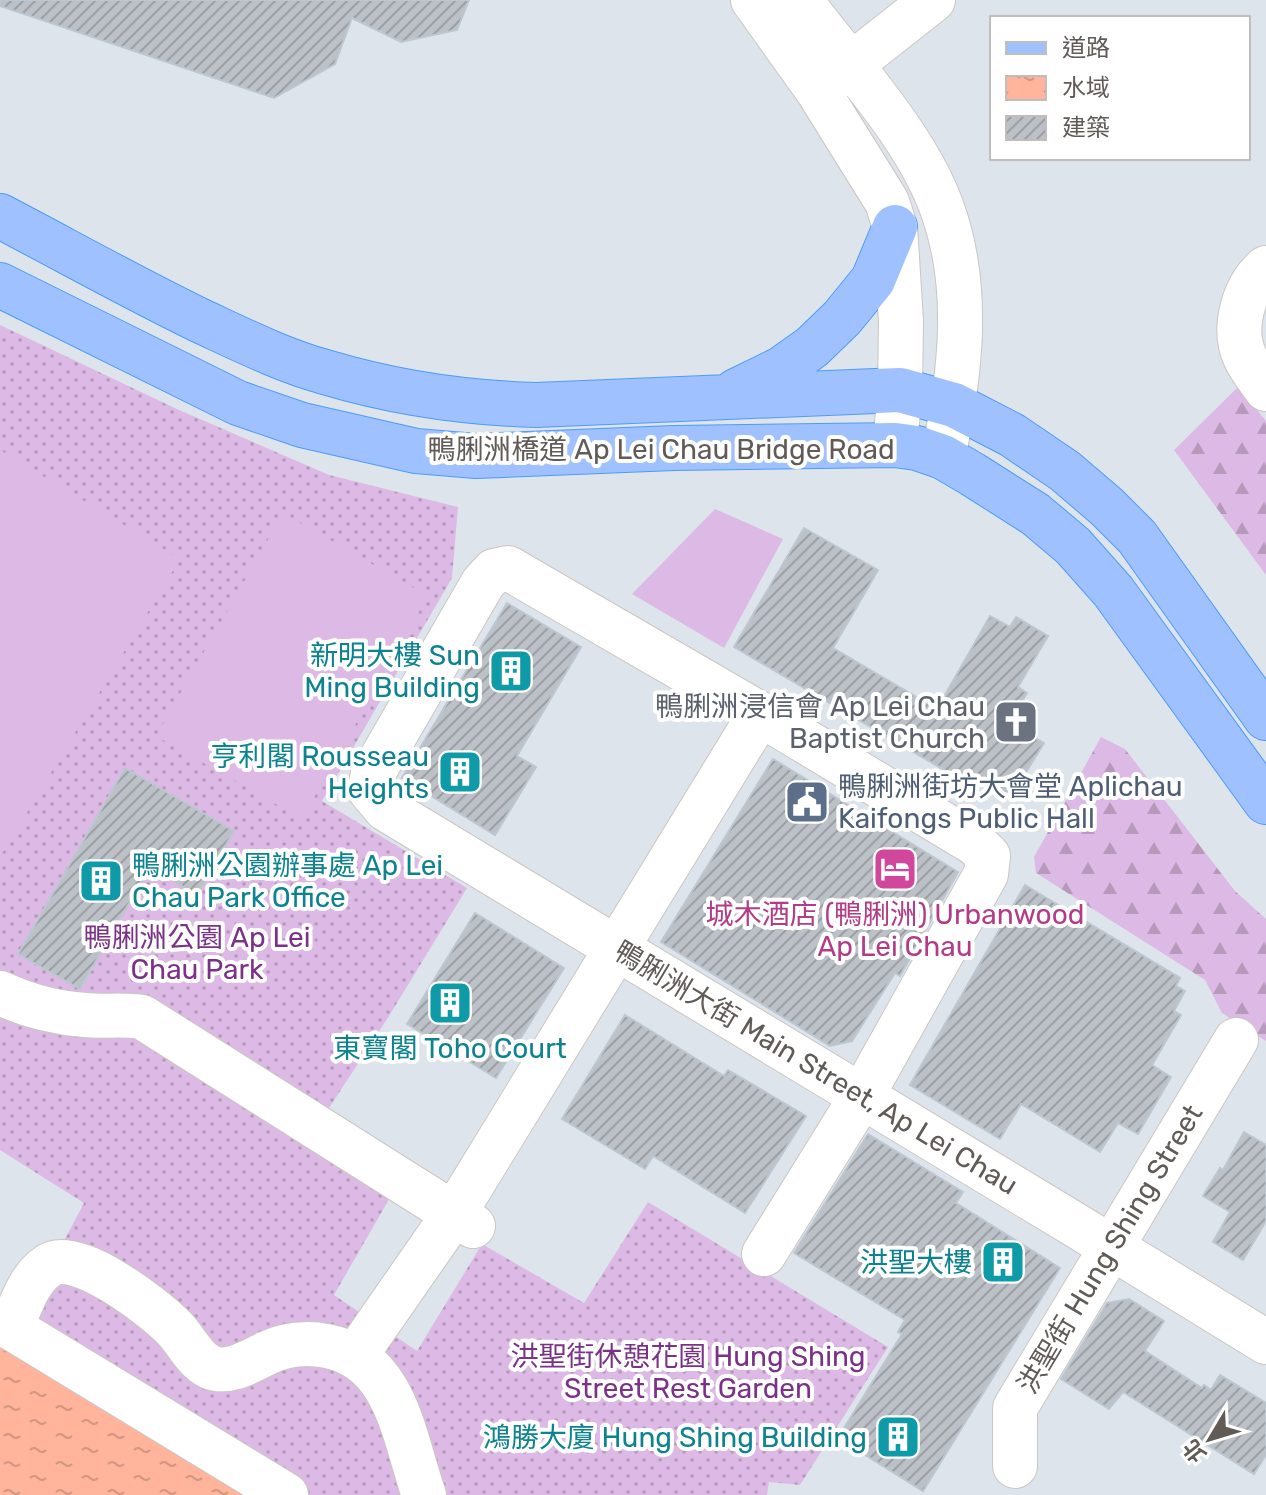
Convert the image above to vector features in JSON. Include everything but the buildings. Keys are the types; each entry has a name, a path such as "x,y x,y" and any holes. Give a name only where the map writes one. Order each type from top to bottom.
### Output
{"main road":[{"name":"鴨脷洲橋道 Ap Lei Chau Bridge Road","path":"0,216 263,350 323,372 431,397 536,405 900,390 954,405 1012,435 1065,471 1137,537 1266,718"},
{"path":"723,398 781,369 812,347 842,318 873,280 895,227"},
{"name":"鴨脷洲橋道 Ap Lei Chau Bridge Road","path":"0,285 238,403 302,425 416,451 525,456 674,448 895,445 917,448 943,457 1001,490 1035,514 1095,569 1171,668 1266,802"}],"street":[{"path":"753,0 915,155 942,208 955,249 961,322 954,405 943,457"},
{"path":"800,0 895,227 901,321 895,445"},
{"path":"834,77 933,0"},
{"path":"1266,268 1247,294 1240,316 1244,355 1266,389"},
{"name":"鴨脷洲大街 Main Street, Ap Lei Chau","path":"760,714 508,568 494,571 483,583 373,773 370,790 386,809 1266,1342"},
{"path":"356,1355 464,1220 618,948 760,714 976,844 988,856 986,874 862,1096 764,1254"},
{"path":"0,993 50,1012 142,1017 464,1220"},
{"name":"洪聖街 Hung Shing Street","path":"1015,1466 1015,1408 1236,1040"},
{"path":"286,1495 6,1325 40,1273 49,1264 61,1260 98,1274 148,1304 176,1329 203,1363 214,1369 235,1368 277,1349 308,1342 356,1355 376,1373 394,1402 424,1495"}],"green space":[{"name":"鴨脷洲公園 Ap Lei Chau Park","path":"0,325 179,410 329,475 458,507 452,578 322,801 467,888 329,1108 411,1161 334,1295 417,1351 482,1244 584,1303 648,1202 888,1347 800,1485 769,1482 767,1495 244,1495 8,1347 84,1203 0,1150"},
{"path":"1238,387 1266,421 1266,575 1174,450"},
{"path":"0,450 180,559 0,857"},
{"path":"715,509 783,539 724,648 632,594"},
{"path":"283,513 428,596 302,819 156,736"},
{"path":"1101,737 1125,749 1235,891 1266,919 1266,1041 1222,1013 1205,980 1036,873 1034,857"}],"water":[{"path":"0,1342 244,1495 0,1495"}],"place":[{"name":"新明大樓 Sun Ming Building","path":"511,671"},
{"name":"鴨脷洲浸信會 Ap Lei Chau Baptist Church","path":"1016,722"},
{"name":"亨利閣 Rousseau Heights","path":"460,772"},
{"name":"鴨脷洲街坊大會堂 Aplichau Kaifongs Public Hall","path":"807,802"},
{"name":"城木酒店 (鴨脷洲) Urbanwood Ap Lei Chau","path":"895,869"},
{"name":"鴨脷洲公園辦事處 Ap Lei Chau Park Office","path":"101,881"},
{"name":"東寶閣 Toho Court","path":"450,1003"},
{"name":"洪聖大樓","path":"1003,1262"},
{"name":"鴻勝大廈 Hung Shing Building","path":"898,1437"}],"park label":[{"name":"洪聖街休憩花園 Hung Shing Street Rest Garden","path":"688,1372"}]}
